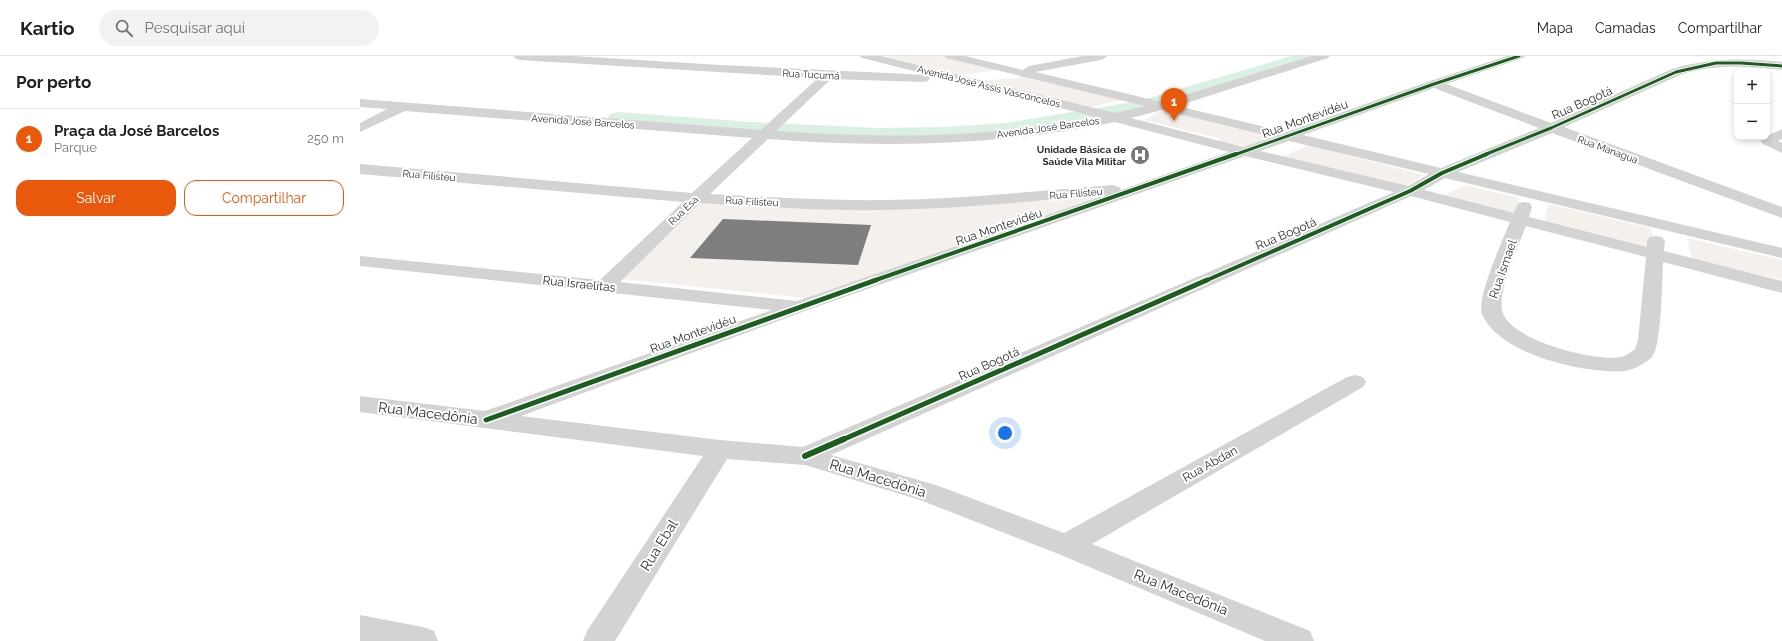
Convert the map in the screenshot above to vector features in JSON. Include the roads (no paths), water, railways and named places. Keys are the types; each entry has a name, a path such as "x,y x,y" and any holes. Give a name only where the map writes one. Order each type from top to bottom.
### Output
{"street":[{"name":"Rua Tucumá","path":"519,56 892,78 956,78 1050,67 1101,56"},
{"name":"Avenida José Assis Vasconcelos","path":"866,56 1101,114 1245,152 1410,191 1782,287"},
{"name":"Avenida José Assis Vasconcelos","path":"950,56 1658,225 1782,253"},
{"name":"Avenida José Barcelos","path":"1051,115 1101,114 1150,103 1290,56"},
{"name":"Avenida José Barcelos","path":"360,103 412,102 769,129 866,140 947,138 1036,131 1150,103 1324,56"},
{"name":"Rua Montevidéu","path":"486,420 798,307 1245,152 1434,84 1519,56"},
{"path":"1769,56 1782,59"},
{"path":"630,63 645,57 692,67"},
{"name":"Rua Bogotá","path":"805,456 1410,191 1442,173 1551,128 1676,72 1696,65 1725,62 1749,62 1782,66"},
{"name":"Rua Esa","path":"604,287 696,198 828,75"},
{"name":"Rua Managua","path":"1434,84 1782,213"},
{"name":"Avenida José Barcelos","path":"360,93 412,102 769,129 805,124"},
{"path":"360,128 412,102"},
{"path":"1782,133 1768,141 1782,150"},
{"name":"Rua Filisteu","path":"360,169 696,198 820,205 886,205 962,202 1145,187"},
{"path":"1520,220 1528,194"},
{"name":"Rua Ismael","path":"1520,220 1491,297 1492,313 1505,330 1527,344 1565,358 1597,363 1626,364 1644,353 1648,340 1655,255"},
{"path":"1655,255 1658,225"},
{"name":"Rua Israelitas","path":"360,261 798,307"},
{"name":"Rua Abdan","path":"1066,545 1355,382"},
{"name":"Rua Macedônia","path":"360,404 720,449 805,456 927,492 1066,545 1299,641"},
{"name":"Rua Ebal","path":"598,641 720,449"},
{"path":"360,629 409,640"}],"waterway":[{"path":"618,119 751,129 878,135 944,134 1006,130 1142,107 1311,56"}],"place":[{"name":"Praça da José Barcelos","path":"1174,121"},
{"name":"Unidade Básica de Saúde Vila Militar","path":"1140,155"}]}
